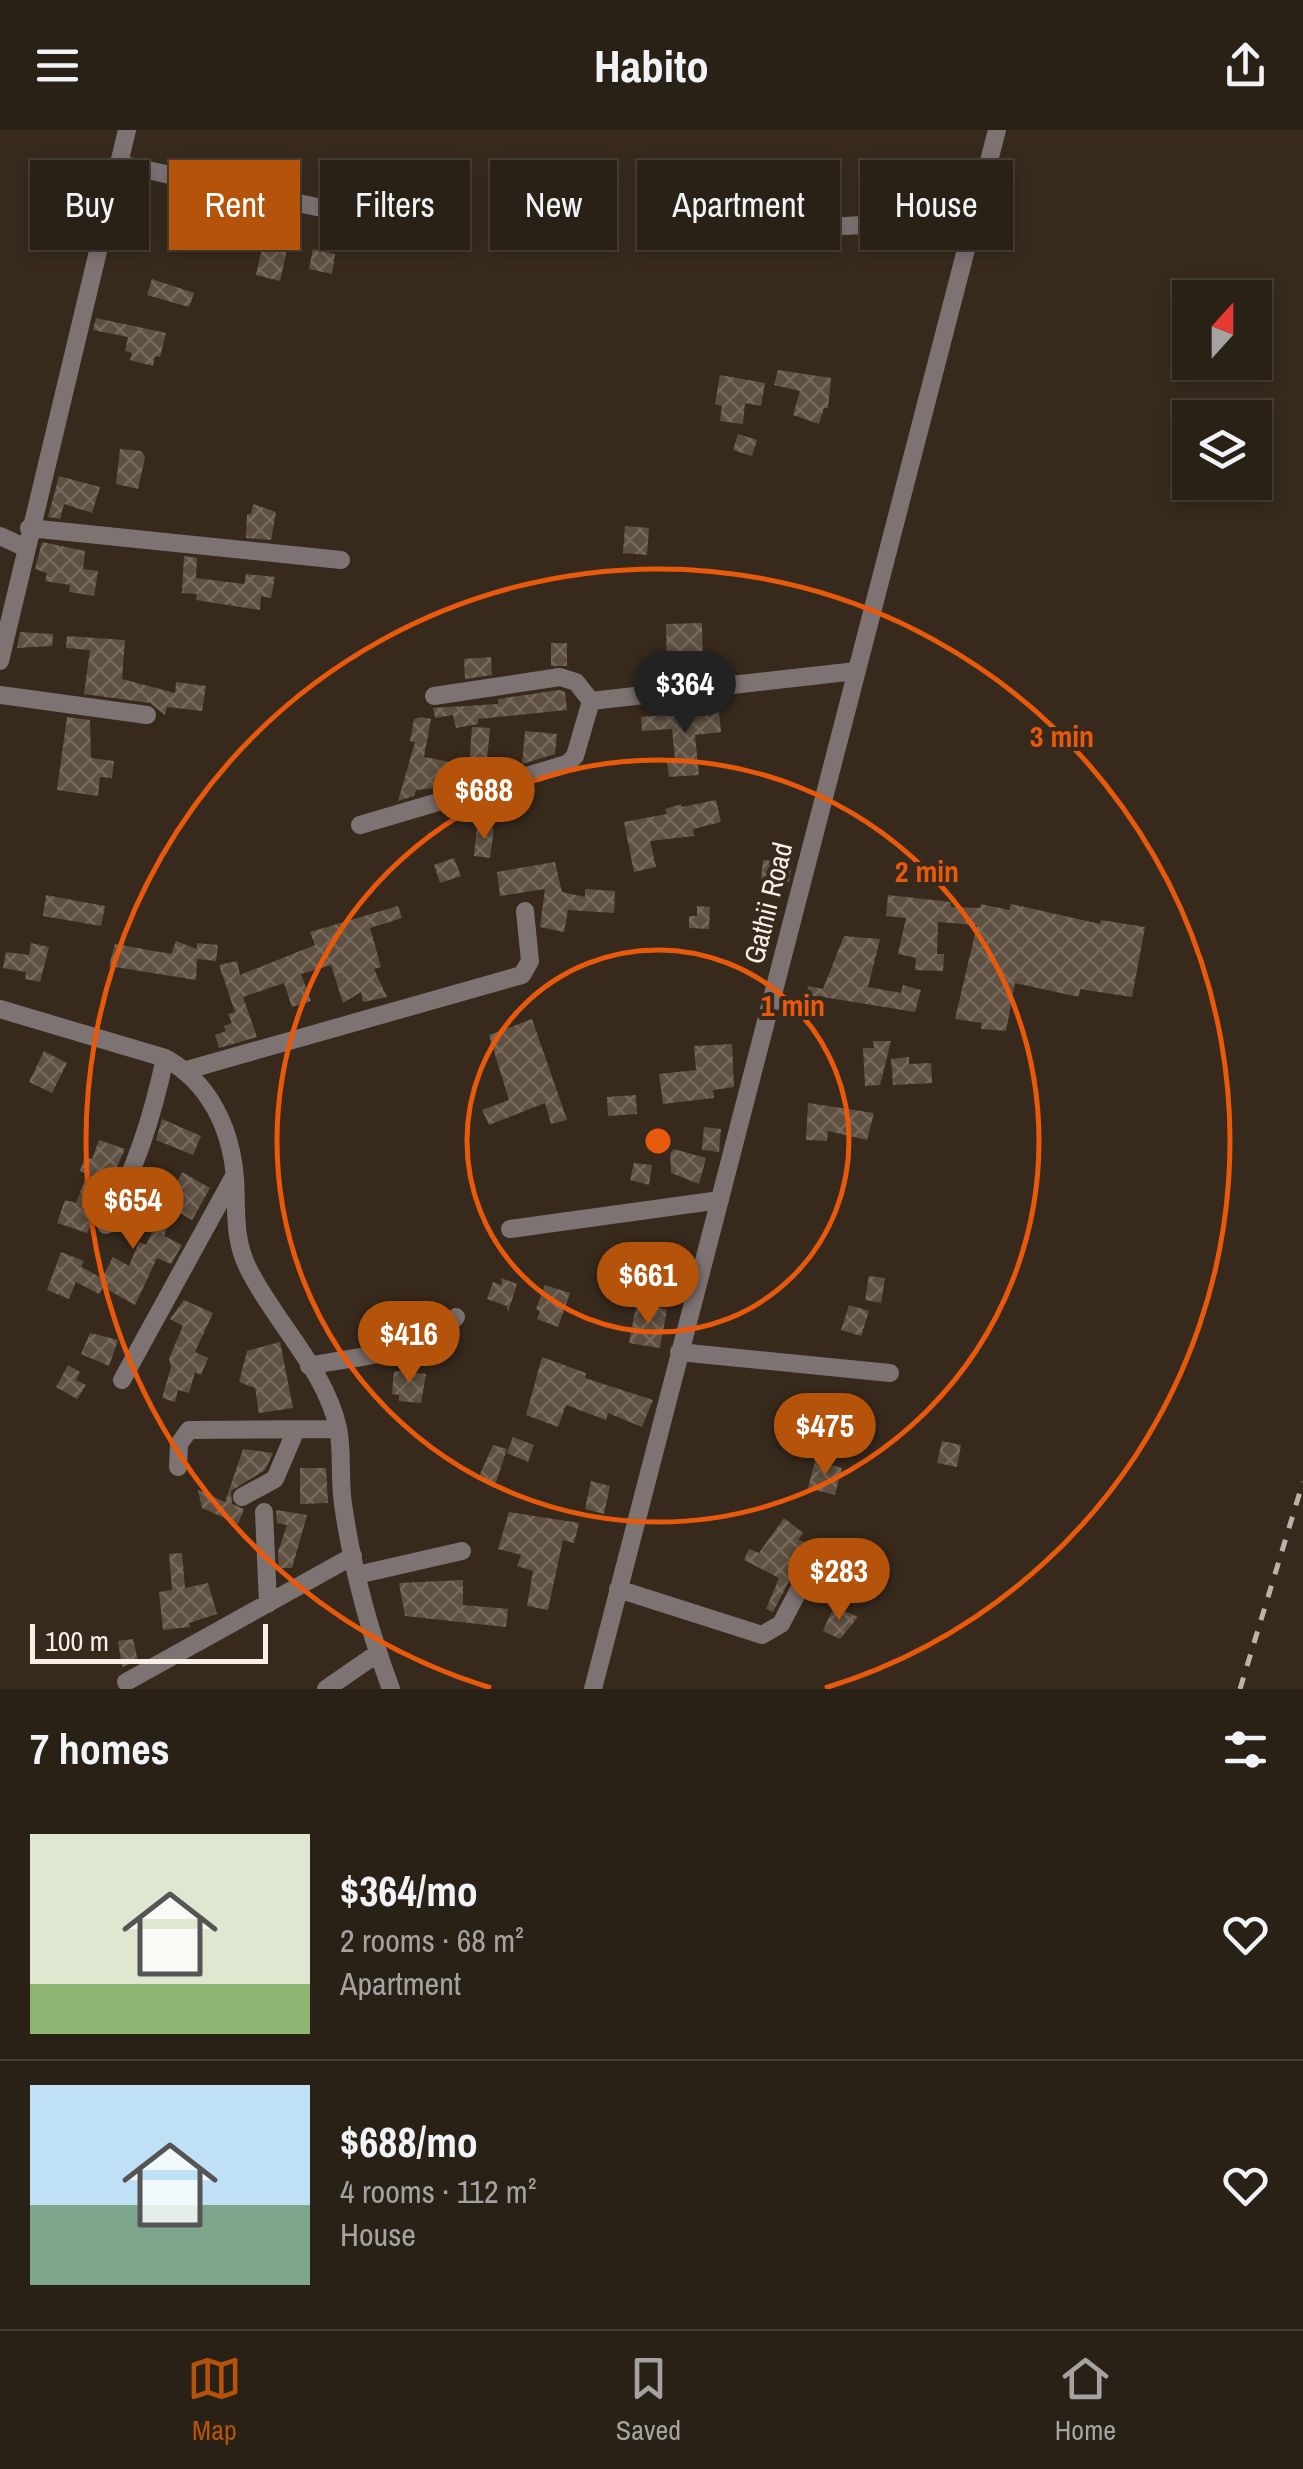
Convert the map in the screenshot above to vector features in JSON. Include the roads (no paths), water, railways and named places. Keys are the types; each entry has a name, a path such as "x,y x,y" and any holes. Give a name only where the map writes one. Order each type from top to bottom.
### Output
{"street":[{"path":"121,160 127,130"},
{"name":"Gathii Road","path":"989,160 997,130"},
{"path":"149,170 320,208"},
{"path":"0,661 98,250"},
{"name":"Gathii Road","path":"593,1689 965,250"},
{"path":"29,528 341,560"},
{"path":"0,536 24,548"},
{"path":"591,701 856,671"},
{"path":"434,696 560,677 576,682 591,701"},
{"path":"0,695 147,715"},
{"path":"360,825 567,764 576,756 591,701"},
{"path":"188,1070 522,975 530,961 524,911"},
{"path":"0,1010 165,1058 188,1070 216,1108 235,1175 234,1212 246,1265 309,1366 338,1429 342,1500 355,1565 391,1689"},
{"path":"106,1225 141,1154 165,1058"},
{"path":"122,1380 222,1190 235,1175"},
{"path":"510,1229 720,1200"},
{"path":"309,1366 414,1347 432,1340 456,1317"},
{"path":"680,1352 890,1372"},
{"path":"178,1468 179,1444 189,1430 338,1429"},
{"path":"242,1497 274,1479 294,1432"},
{"path":"264,1512 268,1604"},
{"path":"126,1682 268,1604 355,1565 462,1551"},
{"path":"618,1590 762,1635 781,1624 816,1560"},
{"path":"326,1689 378,1653"}],"railway":[{"path":"1240,1689 1303,1482"}]}
